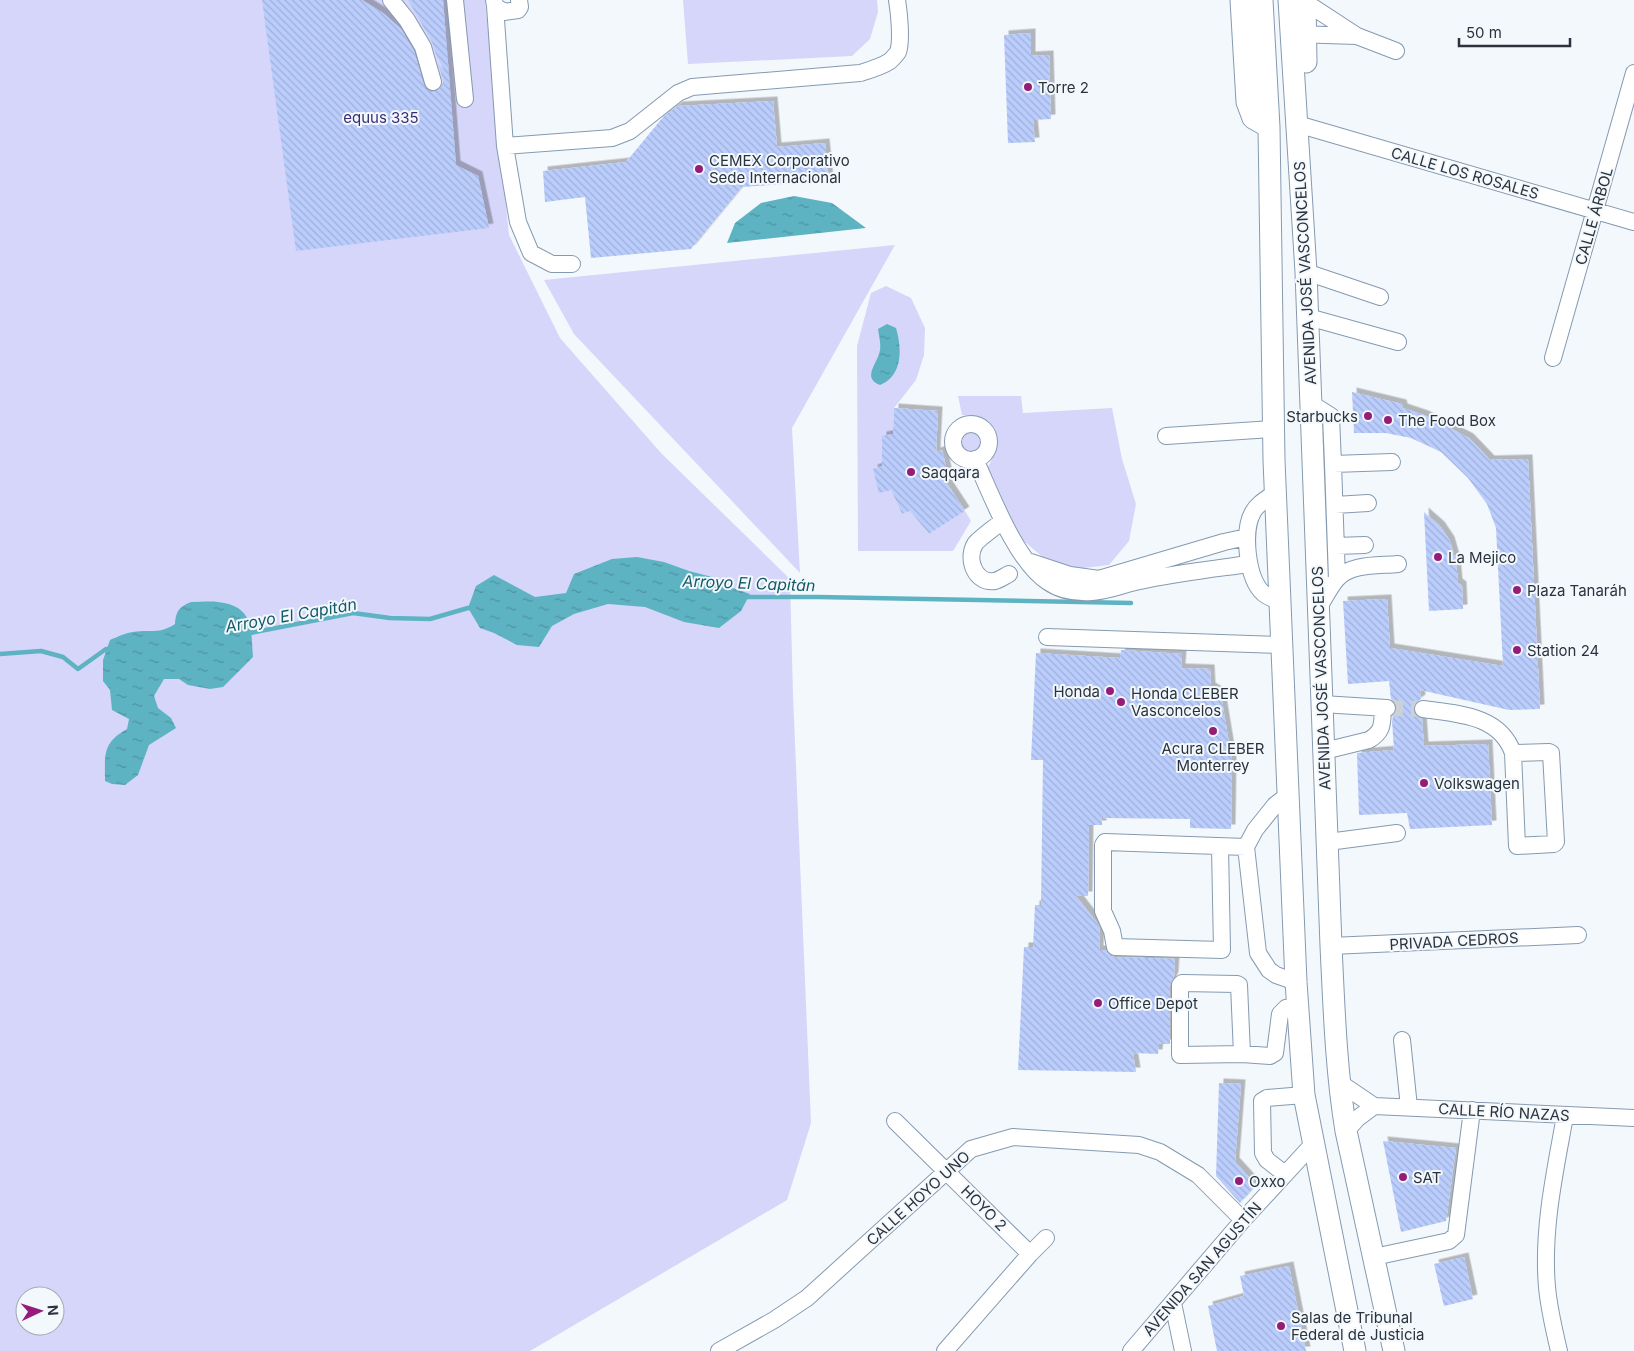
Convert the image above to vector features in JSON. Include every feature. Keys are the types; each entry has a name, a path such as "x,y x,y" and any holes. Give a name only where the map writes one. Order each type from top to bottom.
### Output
{"main road":[{"path":"1241,0 1249,110 1253,118 1269,127"},
{"name":"AVENIDA JOSÉ VASCONCELOS","path":"1262,0 1269,127 1273,429 1296,982 1304,1095 1356,1351"},
{"name":"AVENIDA JOSÉ VASCONCELOS","path":"1300,0 1299,34 1304,77 1297,124 1312,404 1317,610 1328,842 1330,946 1340,1084 1346,1131 1394,1351"}],"street":[{"path":"391,0 408,20 423,46 432,82"},
{"path":"455,0 465,99"},
{"path":"495,3 504,12 518,10 520,7 519,0"},
{"path":"505,146 612,138 630,131 678,93 692,87 860,73 877,67 889,62 898,52 899,20 897,0"},
{"path":"1300,0 1357,36 1396,51"},
{"path":"495,3 505,146 518,222 531,253 552,264 572,264"},
{"path":"1299,34 1357,36"},
{"name":"CALLE ÁRBOL","path":"1553,358 1634,73"},
{"name":"CALLE LOS ROSALES","path":"1297,124 1634,222"},
{"path":"1306,272 1380,297"},
{"path":"1308,317 1398,342"},
{"path":"1312,404 1331,416 1338,579"},
{"path":"1166,436 1273,429"},
{"path":"975,459 1002,521 1026,560 1040,576 1054,586 1077,592 1101,592 1140,581 1249,564"},
{"path":"1333,464 1392,462"},
{"path":"1276,492 1255,509 1250,520 1247,537 1249,564 1255,583 1264,594 1280,602"},
{"path":"1335,505 1368,503"},
{"path":"1002,521 975,544 971,562 975,573 984,579 994,581 1009,574"},
{"path":"1026,560 1070,575 1099,579 1247,537"},
{"path":"1336,546 1365,546"},
{"path":"1317,610 1338,579 1352,570 1398,564"},
{"path":"1047,637 1282,644"},
{"path":"1322,704 1385,708 1381,729 1376,736 1370,740 1324,750"},
{"path":"1423,709 1481,720 1504,734 1510,742 1513,753 1517,846 1554,844 1556,842 1551,753 1513,753"},
{"path":"1288,795 1275,806 1255,830 1246,847 1258,953 1269,970 1276,975 1296,982"},
{"path":"1328,842 1396,833"},
{"path":"1220,847 1222,950 1115,948 1112,929 1103,911 1103,845 1105,842 1246,847"},
{"name":"PRIVADA CEDROS","path":"1330,946 1578,935"},
{"path":"1242,1054 1239,985 1181,984 1180,1055 1242,1054 1270,1056 1275,1054 1280,1014 1286,1008 1298,1006"},
{"path":"1402,1040 1408,1107"},
{"path":"1340,1084 1374,1106 1358,1118 1346,1131"},
{"path":"1285,1174 1267,1160 1263,1153 1262,1101 1267,1098 1304,1095"},
{"name":"CALLE RÍO NAZAS","path":"1374,1106 1634,1118"},
{"path":"1374,1257 1449,1241 1456,1235 1472,1110"},
{"path":"1559,1351 1550,1307 1546,1259 1549,1204 1565,1116"},
{"name":"HOYO 2","path":"895,1121 1030,1254"},
{"name":"CALLE HOYO UNO","path":"719,1351 774,1320 807,1298 971,1149 1013,1137 1139,1144 1160,1152 1198,1175 1243,1220"},
{"name":"AVENIDA SAN AGUSTÍN","path":"1131,1351 1243,1220 1313,1144"},
{"path":"945,1351 1046,1238"},
{"path":"1172,1303 1183,1351"}],"green space":[{"path":"0,0 485,0 509,235 560,338 661,453 790,579 793,696 811,1123 787,1200 530,1351 0,1351"},
{"path":"683,0 877,0 878,12 870,39 852,56 688,64"},
{"path":"895,245 792,428 800,573 574,334 544,280"},
{"path":"886,286 911,298 925,328 924,355 916,380 894,408 891,490 902,514 910,511 929,534 965,511 971,521 953,551 858,551 857,346 871,293"},
{"path":"958,396 1021,396 1023,413 1112,408 1122,459 1136,504 1129,541 1109,565 1075,569 1044,558 1013,532 986,470 995,450 994,432 983,420 974,416 962,415"},
{"path":"966,430 976,430 983,437 983,447 976,454 966,454 959,447 959,437"}],"water":[{"path":"794,196 832,203 866,228 727,243 735,223 761,203"},
{"path":"887,324 896,328 900,352 899,361 893,375 888,381 880,385 874,382 871,374 880,350 878,329"},
{"path":"637,557 664,562 712,577 724,585 750,594 741,611 719,628 684,622 645,607 608,604 574,614 552,626 539,647 517,645 480,628 468,608 476,586 494,575 535,597 566,593 574,574 612,559"},
{"path":"191,602 218,602 230,604 238,608 248,620 251,628 253,657 223,687 210,689 188,685 179,679 164,679 154,696 158,708 171,718 176,728 149,745 138,775 125,785 112,784 105,781 105,757 107,750 113,739 127,729 129,719 112,710 110,690 103,681 103,660 110,640 121,635 139,631 159,631 169,627 175,624 179,610"}],"building":[{"name":"equus 335","path":"262,0 362,0 383,13 401,29 414,51 424,85 431,92 436,91 443,85 438,64 444,70 432,42 408,0 443,0 456,165 478,176 489,228 296,251"},
{"name":"Torre 2","path":"1031,33 1031,56 1049,55 1051,119 1033,120 1035,142 1008,143 1004,35"},
{"path":"773,101 777,147 825,143 829,181 742,187 691,249 591,258 585,197 545,202 543,171 626,162 664,116 678,106"},
{"path":"1352,392 1402,404 1403,408 1424,415 1469,438 1490,460 1528,459 1540,709 1509,710 1420,690 1421,699 1415,703 1413,708 1417,717 1422,719 1424,746 1488,744 1492,825 1410,829 1407,813 1359,815 1357,753 1394,750 1392,721 1397,708 1396,703 1391,699 1389,681 1348,684 1343,601 1387,599 1390,648 1503,666 1496,528 1487,504 1468,478 1441,452 1411,438 1386,433 1354,433"},
{"name":"Saqqara","path":"894,408 938,411 936,452 942,450 948,475 942,476 965,511 929,534 910,511 902,514 891,490 879,493 873,469 882,466 882,436 893,434"},
{"path":"1424,512 1440,526 1450,541 1456,562 1458,583 1462,586 1463,609 1429,611"},
{"path":"1121,650 1182,654 1181,668 1210,669 1211,687 1221,693 1232,761 1231,829 1190,828 1190,819 1102,818 1102,825 1089,825 1088,896 1076,896 1100,928 1099,950 1106,950 1110,956 1115,957 1175,959 1174,976 1170,985 1170,1044 1159,1044 1158,1054 1133,1053 1136,1072 1018,1070 1024,947 1033,947 1035,905 1041,905 1043,760 1031,760 1036,653 1120,658"},
{"path":"1219,1083 1241,1084 1235,1162 1256,1185 1240,1203 1216,1176"},
{"path":"1383,1141 1456,1148 1446,1221 1401,1232"},
{"path":"1464,1257 1473,1299 1444,1306 1434,1264"},
{"path":"1289,1266 1306,1351 1217,1351 1208,1306 1244,1296 1240,1276"}],"waterway":[{"name":"Arroyo El Capitán","path":"743,597 1131,603"},
{"name":"Arroyo El Capitán","path":"245,634 353,613 390,618 430,619 474,608"},
{"name":"Arroyo El Capitán","path":"0,654 41,651 63,657 78,669 106,649 112,649"}],"tunnel":[{"path":"1387,708 1423,709"}],"place":[{"name":"Torre 2","path":"1028,87"},
{"name":"CEMEX Corporativo Sede Internacional","path":"699,169"},
{"name":"Starbucks","path":"1368,416"},
{"name":"The Food Box","path":"1388,420"},
{"name":"Saqqara","path":"911,472"},
{"name":"La Mejico","path":"1438,557"},
{"name":"Plaza Tanaráh","path":"1517,590"},
{"name":"Station 24","path":"1517,650"},
{"name":"Honda","path":"1110,691"},
{"name":"Honda CLEBER Vasconcelos","path":"1121,702"},
{"name":"Acura CLEBER Monterrey","path":"1213,731"},
{"name":"Volkswagen","path":"1424,783"},
{"name":"Office Depot","path":"1098,1003"},
{"name":"SAT","path":"1403,1177"},
{"name":"Oxxo","path":"1239,1181"},
{"name":"Salas de Tribunal Federal de Justicia","path":"1281,1326"}]}
